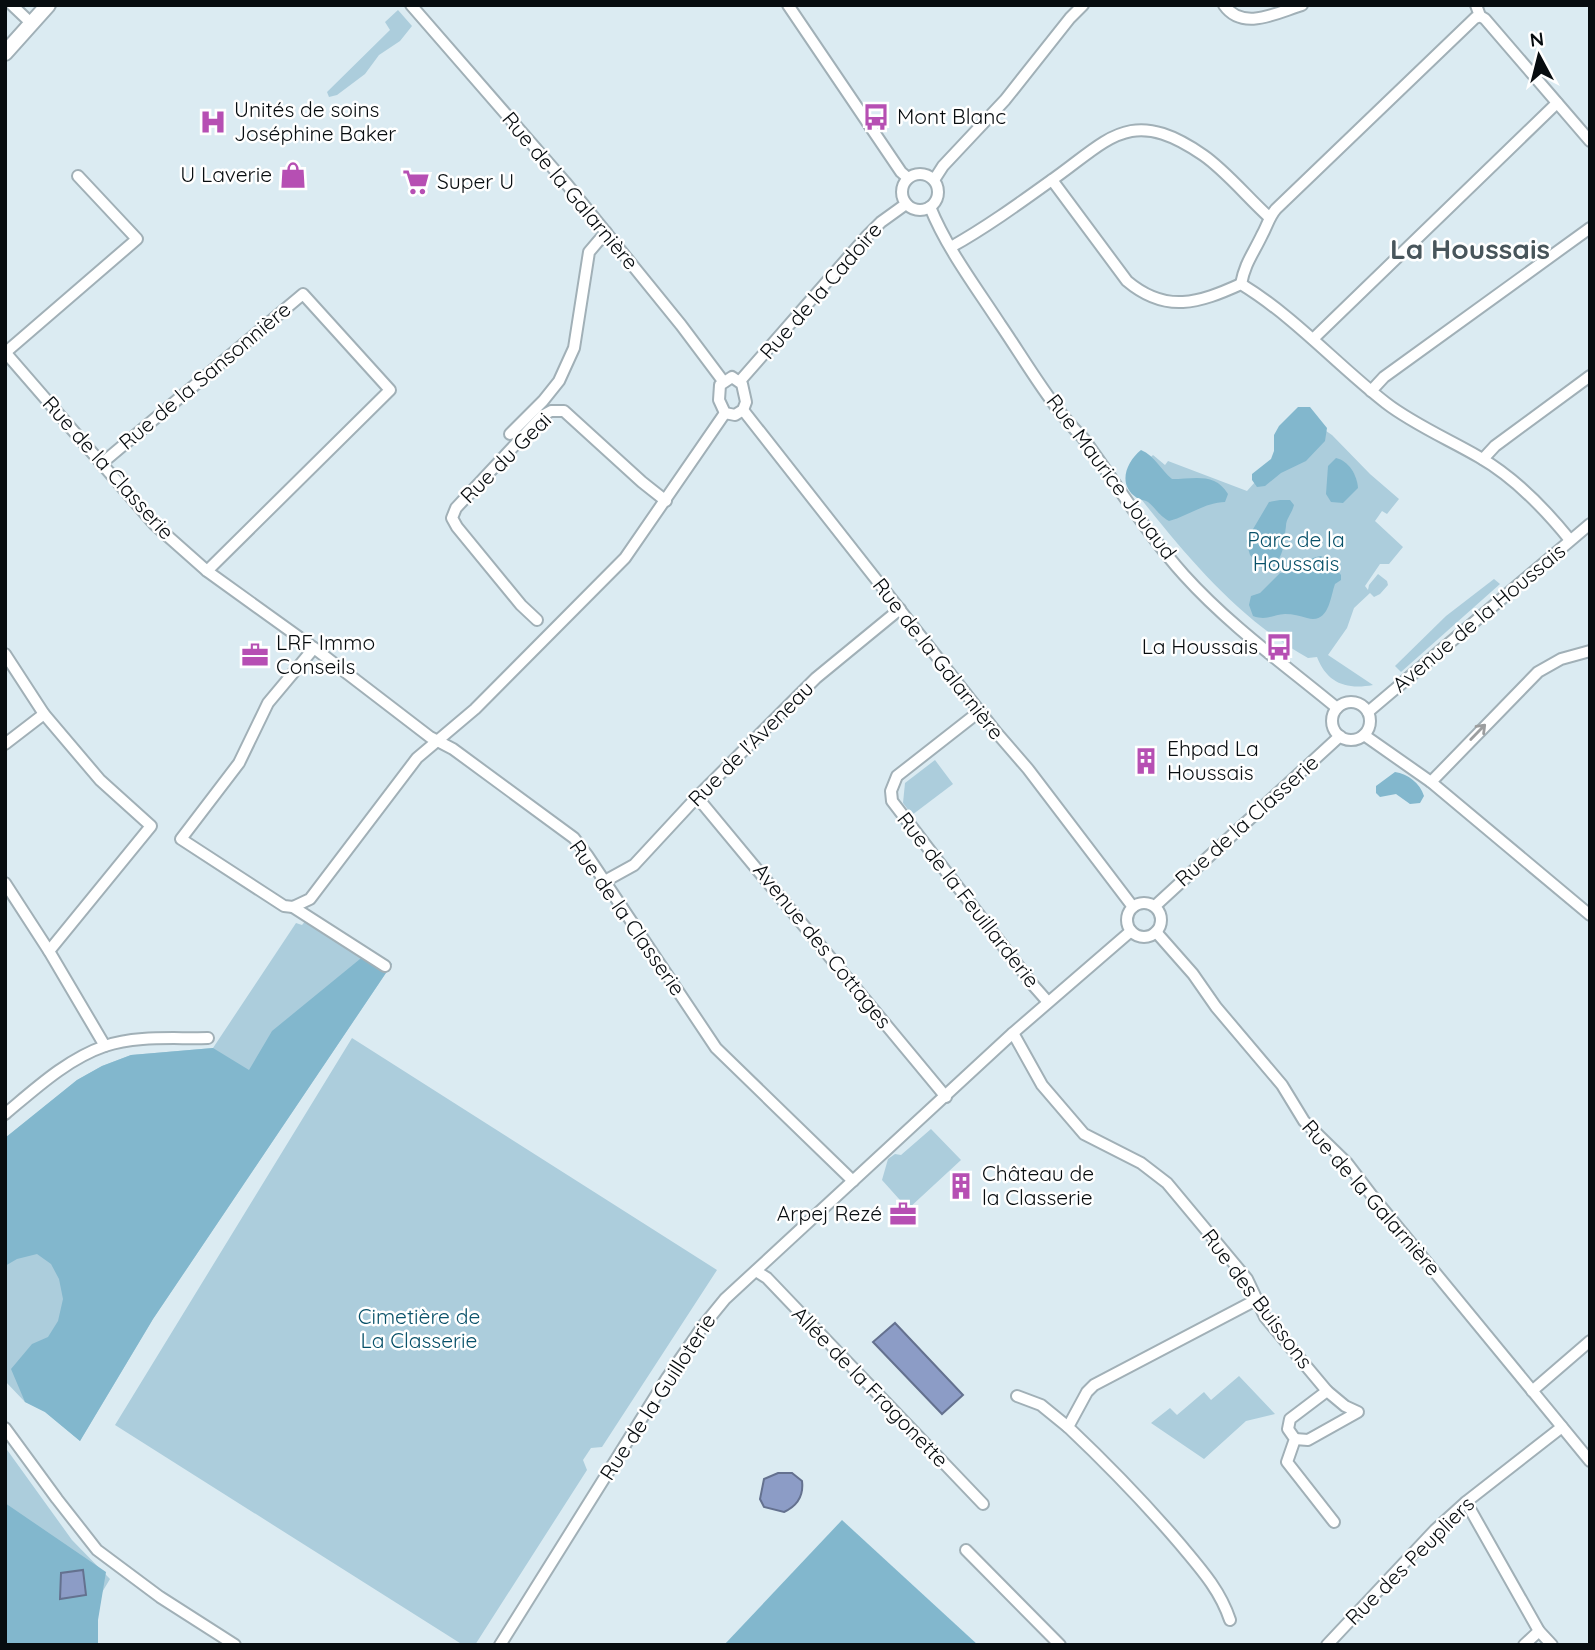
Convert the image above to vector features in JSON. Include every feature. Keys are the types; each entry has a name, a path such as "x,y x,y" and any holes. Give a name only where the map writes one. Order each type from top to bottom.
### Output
{"street":[{"path":"12,5 32,24"},
{"path":"5,53 48,5"},
{"name":"Rue de la Galarnière","path":"411,5 606,232 723,381"},
{"path":"788,5 901,172 908,178"},
{"path":"934,180 943,166 1004,100 1083,5"},
{"path":"1224,5 1234,15 1251,20 1302,5"},
{"path":"1476,5 1480,16 1590,141"},
{"path":"1241,284 1245,264 1269,217 1480,16"},
{"path":"1313,339 1557,103"},
{"path":"951,247 1052,180 1105,140 1124,132 1149,131 1202,154 1269,217"},
{"path":"919,173 934,180 939,195 930,208 917,210 906,204 902,191 908,178 919,173"},
{"path":"6,352 137,239 78,176"},
{"path":"1052,180 1127,281 1149,297 1160,301 1185,303 1217,295 1241,284"},
{"name":"Rue de la Cadoire","path":"740,381 866,237 906,204"},
{"name":"Rue Maurice Jouaud","path":"930,208 951,247 1067,422 1083,438 1169,557 1227,617 1337,708"},
{"path":"1371,391 1384,377 1590,228"},
{"path":"510,434 559,381 574,348 589,252 606,232"},
{"path":"1241,284 1265,299 1389,406 1483,459 1550,516 1570,540"},
{"name":"Rue de la Sansonnière","path":"101,464 303,295 390,390 207,570"},
{"name":"Rue de la Classerie","path":"6,352 154,524 207,570 430,737 459,753 564,830 587,855 716,1048 853,1181"},
{"path":"1483,459 1495,446 1590,376"},
{"path":"732,377 740,381 746,398 743,410 735,415 725,413 719,400 719,389 723,381 732,377"},
{"name":"Rue de la Galarnière","path":"743,410 1028,769 1133,906"},
{"name":"Rue du Geai","path":"537,620 521,605 452,518 456,508 542,416 551,411 564,411 666,501"},
{"path":"293,907 310,900 418,758 475,709 617,568 725,413"},
{"name":"Avenue de la Houssais","path":"1368,712 1590,524"},
{"name":"Rue de l'Aveneau","path":"605,881 634,865 697,797 817,678 900,610"},
{"path":"314,648 268,703 239,763 181,839 284,906 293,907 386,966"},
{"path":"1431,782 1538,672 1561,659 1590,652"},
{"path":"5,654 44,713 100,780 151,826 49,951"},
{"path":"1351,701 1363,705 1368,712 1370,722 1364,735 1354,740 1340,736 1332,724 1337,708 1351,701"},
{"name":"Rue de la Feuillarderie","path":"980,711 897,776 891,791 892,801 1048,1002"},
{"path":"5,744 44,713"},
{"path":"1364,735 1431,782 1590,915"},
{"name":"Rue de la Classerie","path":"1155,906 1340,736"},
{"name":"Avenue des Cottages","path":"697,797 946,1097"},
{"path":"5,883 105,1046"},
{"path":"1145,902 1155,906 1161,913 1162,920 1156,932 1144,937 1131,931 1127,919 1133,906 1145,902"},
{"path":"853,1181 1013,1033 1131,931"},
{"name":"Rue de la Galarnière","path":"1156,932 1194,974 1216,1007 1282,1085 1304,1121 1347,1163 1590,1461"},
{"name":"Rue des Buissons","path":"1013,1033 1042,1085 1084,1134 1142,1163 1167,1182 1247,1279 1265,1317 1327,1391 1345,1406 1358,1412 1308,1440 1295,1439"},
{"path":"5,1114 69,1064 105,1046 139,1040 208,1038"},
{"name":"Rue de la Guilloterie","path":"500,1645 686,1349 724,1299 853,1181"},
{"name":"Allée de la Fragonette","path":"756,1271 767,1278 983,1504"},
{"path":"1068,1427 1087,1392 1094,1385 1256,1300"},
{"path":"1532,1391 1590,1341"},
{"path":"1327,1391 1290,1419 1289,1429 1295,1439 1287,1462 1334,1522"},
{"path":"1017,1396 1041,1405 1068,1427 1154,1513 1222,1597 1230,1620"},
{"name":"Rue des Peupliers","path":"1327,1645 1435,1530 1466,1502 1562,1427"},
{"path":"5,1428 97,1550 160,1597 235,1645"},
{"path":"1466,1502 1539,1631 1552,1645"},
{"path":"966,1550 1060,1645"},
{"path":"1524,1645 1539,1631"}],"green space":[{"path":"398,10 412,26 400,41 379,55 365,74 337,95 329,97 327,92 390,30 385,22"},
{"name":"Parc de la Houssais","path":"1304,416 1332,435 1399,499 1387,514 1382,511 1375,521 1403,547 1389,564 1380,564 1365,586 1368,590 1378,574 1388,585 1374,597 1370,593 1354,608 1347,628 1328,655 1373,685 1354,686 1339,683 1326,673 1317,657 1308,658 1255,622 1187,555 1126,480 1153,455 1165,465 1168,461 1247,491 1272,463"},
{"path":"1494,579 1500,584 1401,672 1395,666 1446,616"},
{"path":"935,760 953,784 912,815 903,803 905,783"},
{"path":"311,914 392,964 153,1319 80,1441 45,1412 25,1402 5,1381 5,1138 77,1080 102,1066 131,1055 213,1048 296,923 302,925"},
{"name":"Cimetière de La Classerie","path":"352,1038 717,1270 602,1447 591,1448 583,1460 587,1470 475,1645 463,1645 115,1425"},
{"path":"931,1129 961,1160 908,1209 882,1180 888,1159 895,1154 901,1155"},
{"path":"1239,1376 1275,1414 1246,1421 1204,1459 1151,1423 1170,1408 1177,1415 1204,1392 1211,1400"},
{"path":"5,1447 72,1540 110,1579 89,1614 5,1645"}],"shaded area":[{"path":"1298,407 1310,407 1327,428 1325,441 1306,461 1281,473 1265,486 1257,487 1252,480 1252,474 1271,459 1274,435"},
{"path":"1141,450 1172,479 1203,478 1217,482 1228,494 1225,502 1211,504 1169,521 1165,519 1127,487 1128,467"},
{"path":"1336,458 1348,465 1358,488 1343,503 1331,502 1326,494 1328,466"},
{"path":"1290,500 1294,505 1286,523 1281,554 1272,570 1265,571 1250,555 1246,541 1269,502"},
{"path":"1321,556 1341,575 1324,614 1314,619 1288,614 1266,618 1253,616 1249,605 1251,596 1260,593 1280,573"},
{"path":"1395,772 1409,777 1420,787 1424,796 1420,803 1410,804 1396,794 1380,797 1376,793 1376,786"},
{"path":"371,950 392,964 153,1319 80,1441 45,1412 25,1402 11,1369 32,1344 48,1337 58,1321 63,1299 59,1279 51,1264 37,1254 17,1259 5,1266 5,1138 77,1080 102,1066 131,1055 213,1048 249,1070 272,1031"},
{"path":"895,1323 963,1395 942,1414 873,1342"},
{"path":"778,1473 792,1473 802,1481 799,1500 784,1512 764,1507 760,1499 764,1479"},
{"path":"5,1503 106,1572 98,1620 98,1645 5,1645"},
{"path":"842,1520 978,1645 724,1645"},
{"path":"83,1570 86,1595 60,1599 61,1573"}],"place":[{"name":"Mont Blanc","path":"876,117"},
{"name":"Unités de soins Joséphine Baker","path":"213,122"},
{"name":"U Laverie","path":"293,175"},
{"name":"Super U","path":"416,182"},
{"name":"La Houssais","path":"1279,647"},
{"name":"LRF Immo Conseils","path":"255,655"},
{"name":"Ehpad La Houssais","path":"1146,761"},
{"name":"Château de la Classerie","path":"961,1186"},
{"name":"Arpej Rezé","path":"903,1214"}],"district":[{"name":"La Houssais","path":"1470,249"}]}
